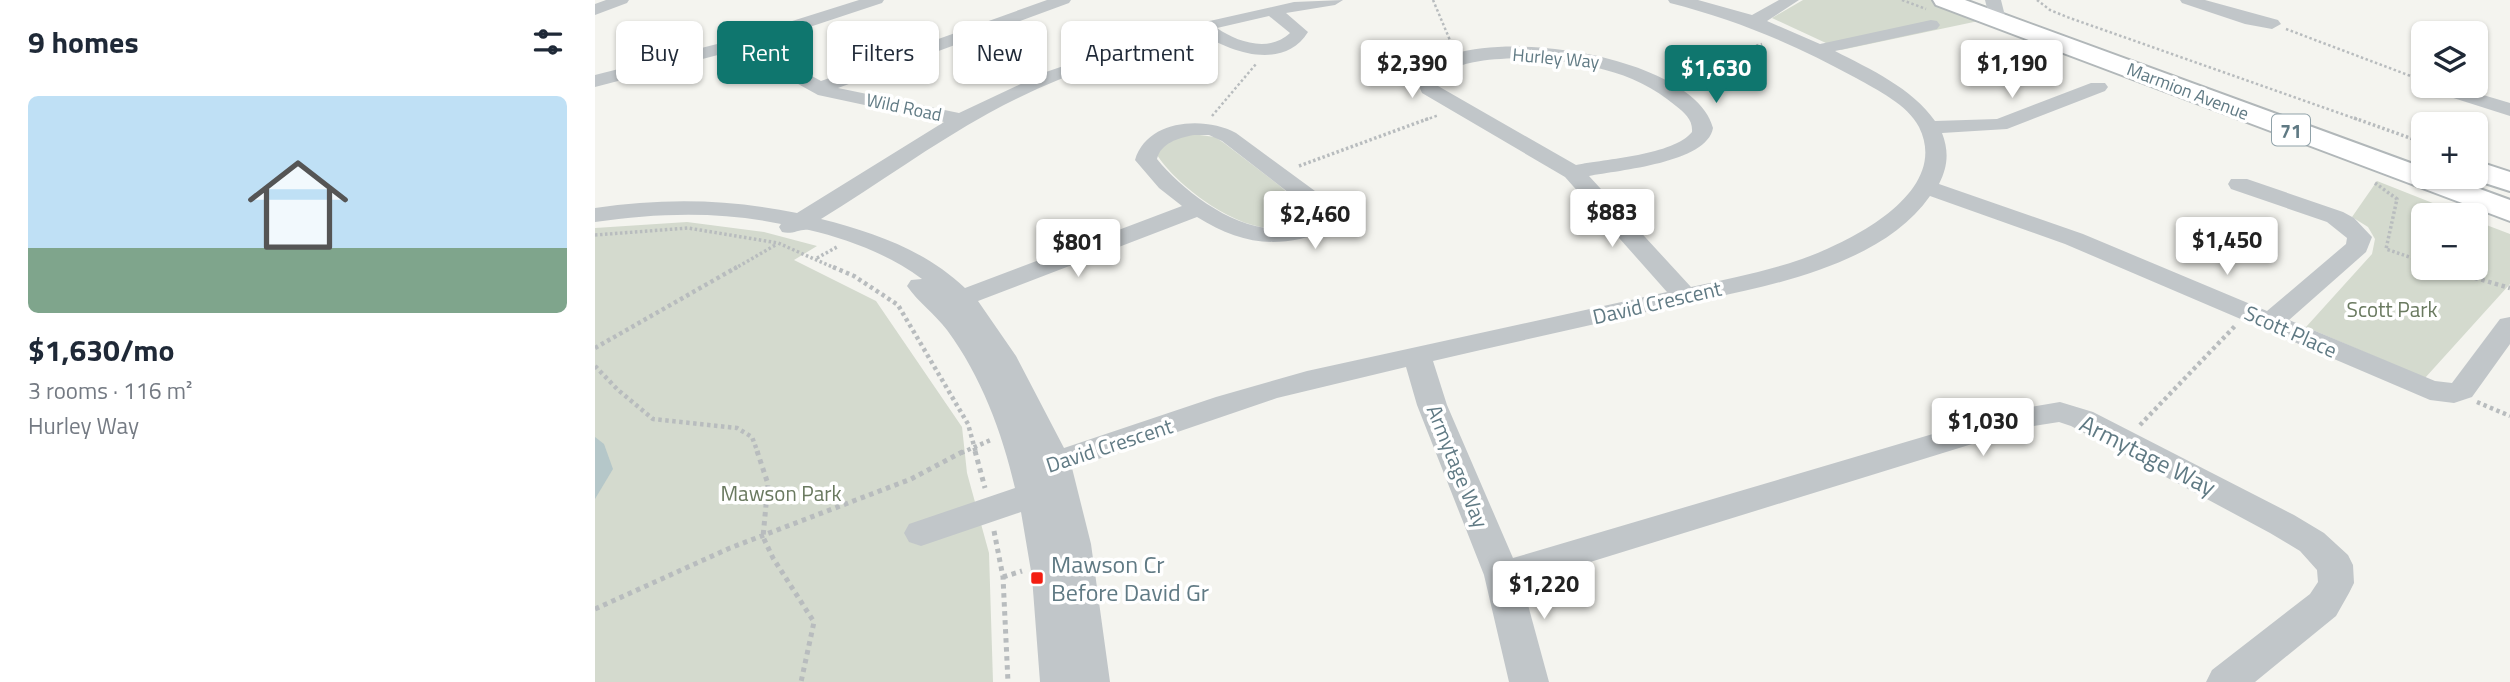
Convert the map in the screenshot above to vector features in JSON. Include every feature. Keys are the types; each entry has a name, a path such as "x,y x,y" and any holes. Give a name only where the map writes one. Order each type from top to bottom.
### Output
{"highway":[{"name":"Marmion Avenue","path":"1944,0 1997,7 2340,121"},
{"name":"Marmion Avenue","path":"1997,7 2510,211"},
{"path":"2488,174 2510,182"}],"street":[{"path":"595,10 621,0"},
{"path":"798,21 862,0"},
{"path":"806,21 876,0"},
{"path":"820,88 1063,0"},
{"path":"1218,23 1335,0"},
{"path":"1676,0 1755,21 1791,35 1893,92 1930,127 1936,149 1934,171 1928,188"},
{"path":"1755,21 1791,0"},
{"path":"2188,0 2272,24"},
{"path":"1218,36 1242,47 1271,48 1293,40 1299,32 1273,11"},
{"path":"1820,50 1931,25"},
{"path":"595,78 717,47"},
{"name":"Hurley Way","path":"1573,172 1681,150 1701,136 1705,130 1704,122 1667,88 1649,78 1609,64 1564,55 1498,54 1463,59 1443,65 1425,77 1429,89 1573,172 1685,296"},
{"path":"792,237 963,120 1013,93 1061,72"},
{"name":"Wild Road","path":"813,84 820,88 963,120"},
{"path":"1930,127 2000,125 2098,87"},
{"path":"2471,98 2510,110"},
{"path":"1202,128 1214,129 1230,137 1279,173 1322,207 1324,217 1319,224 1308,229 1264,236 1235,228 1199,208 1146,160 1147,151 1152,144 1174,133 1202,128"},
{"path":"2239,184 2335,217 2346,223 2360,237 2357,247 2260,317"},
{"name":"David Crescent","path":"921,533 990,509 1039,476 1247,399 1342,372 1685,296 1823,260 1888,225 1928,188"},
{"name":"Scott Place","path":"1928,188 2046,228 2412,384 2454,393 2462,390 2510,325"},
{"path":"595,215 645,209 712,207 828,252 892,267 951,302"},
{"path":"951,302 1199,208"},
{"path":"595,222 639,217 709,216 792,237 842,233 891,252 943,282 968,341 1039,476 1074,552 1090,682"},
{"name":"Armytage Way","path":"1417,356 1432,405 1502,575 1529,682"},
{"name":"Armytage Way","path":"1502,575 2041,413 2060,412 2082,419 2125,440 2282,524 2312,542 2335,565 2336,583 2323,605 2226,682"},
{"path":"1039,476 1056,607 1060,682"}],"path":[{"path":"1433,0 1455,53 1463,59"},
{"path":"2037,0 2050,10 2067,17 2411,138"},
{"path":"2272,24 2411,76"},
{"path":"1649,78 1791,35"},
{"path":"1202,128 1271,48"},
{"path":"1279,173 1461,107"},
{"path":"2374,183 2397,199 2386,249 2411,258"},
{"path":"595,235 688,229 730,235 792,237 828,252 854,276 898,305 968,424 975,446 1003,577 1008,682"},
{"path":"730,235 736,231"},
{"path":"595,348 792,237"},
{"path":"2482,280 2510,288"},
{"path":"2125,440 2260,317"},
{"path":"595,366 607,373 617,389 653,419 737,428 752,437 768,484 763,537 773,558 814,622 801,682"},
{"path":"595,609 730,548 911,479 975,446 1000,437"}],"green space":[{"path":"1803,0 1936,0 1988,19 1841,50 1772,18"},
{"path":"1192,134 1215,137 1224,143 1280,186 1310,214 1284,227 1260,227 1243,222 1209,204 1178,180 1157,155 1167,141"},
{"name":"Scott Park","path":"2377,181 2433,203 2411,203 2411,280 2488,280 2488,226 2510,234 2510,284 2425,378 2306,327 2372,254 2375,239 2368,227 2352,217"},
{"name":"Mawson Park","path":"687,222 764,232 817,246 794,260 876,301 962,427 967,473 989,553 993,682 595,682 595,228"}],"shaded area":[{"path":"595,437 604,444 613,469 595,499"}],"place":[{"name":"Mawson Cr Before David Gr","path":"1037,578"}]}
